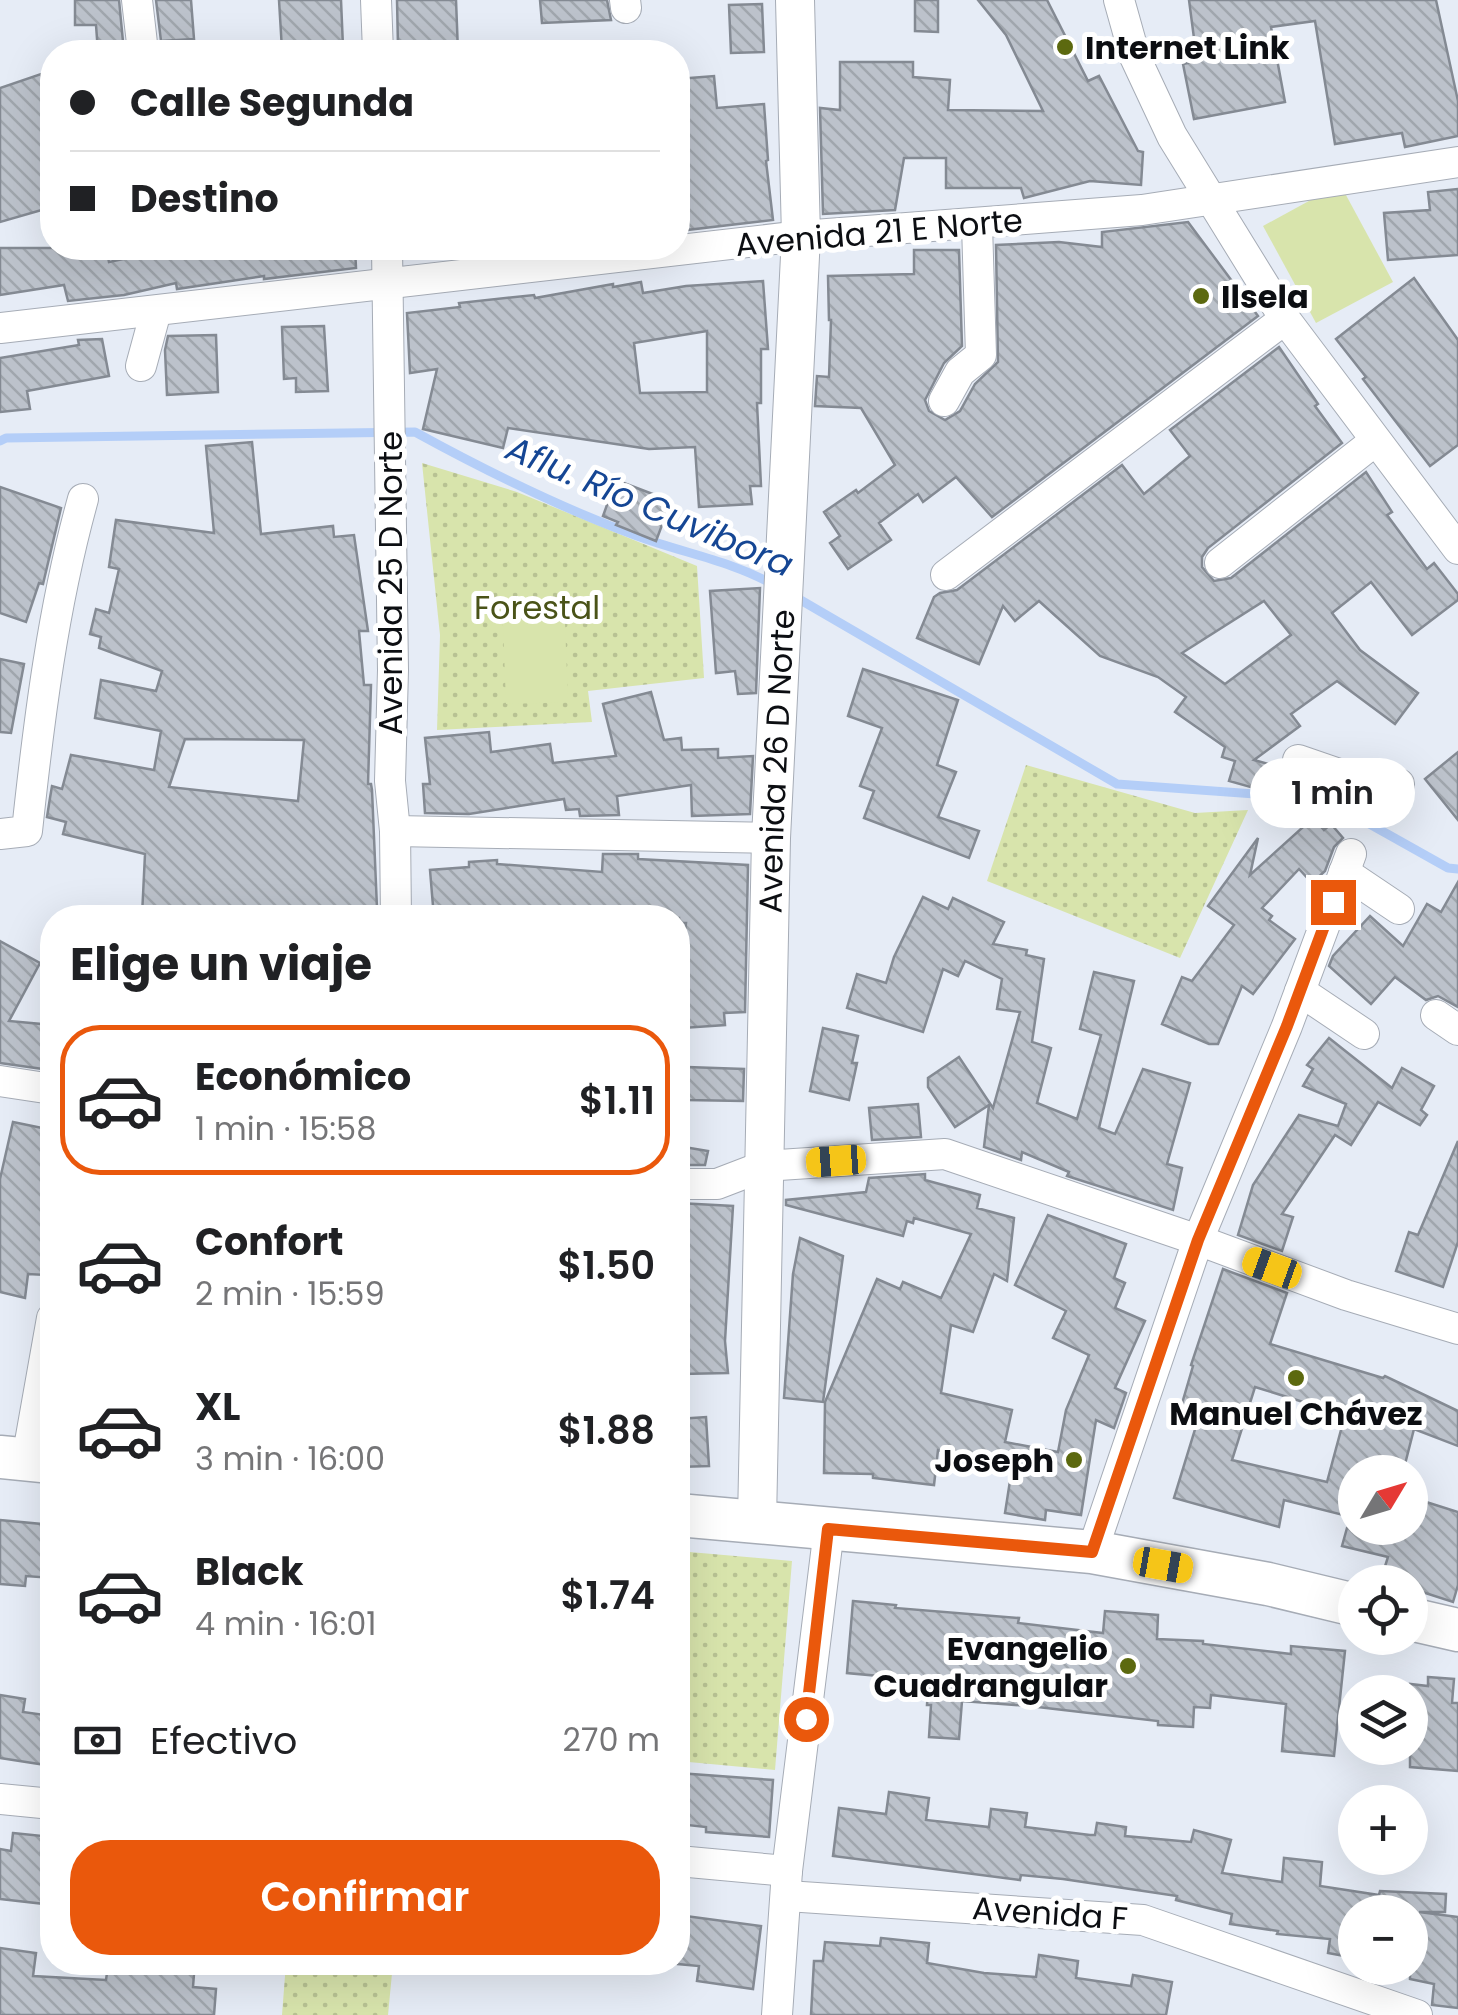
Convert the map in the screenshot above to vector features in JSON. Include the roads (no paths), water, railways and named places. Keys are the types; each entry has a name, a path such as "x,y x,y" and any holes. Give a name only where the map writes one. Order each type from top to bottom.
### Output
{"main road":[{"path":"690,1516 1092,1552 1338,1601"},
{"path":"1428,1622 1458,1630"}],"street":[{"path":"136,0 141,40"},
{"path":"376,0 378,40"},
{"name":"Avenida 26 D Norte","path":"757,1521 771,838 800,236 795,0"},
{"path":"1119,0 1135,57 1172,136 1284,319 1458,550"},
{"name":"Avenida 21 E Norte","path":"690,248 1213,202 1458,162"},
{"path":"944,401 960,372 981,355 977,225"},
{"name":"Avenida 25 D Norte","path":"387,260 393,651 390,781 396,905"},
{"name":"Avenida 21 E Norte","path":"0,328 585,260"},
{"path":"141,366 156,311"},
{"path":"946,575 1284,319"},
{"path":"1220,563 1374,441"},
{"path":"0,834 27,830 40,706 67,555 82,499"},
{"path":"1298,760 1374,786 1399,784"},
{"path":"395,831 771,838"},
{"path":"1092,1552 1198,1240 1348,863 1399,910"},
{"path":"1300,990 1364,1034"},
{"path":"0,1081 40,1087"},
{"path":"690,1184 717,1184 764,1166 946,1154 1346,1295 1458,1329"},
{"path":"26,1459 40,1383"},
{"path":"776,2015 828,1529"},
{"path":"0,1799 40,1803"},
{"name":"Avenida F","path":"690,1864 787,1884 1143,1920 1417,2015"}],"waterway":[{"name":"Aflu. Río Cuvibora","path":"0,441 415,432 580,513 774,585"},
{"name":"Aflu. Río Cuvibora","path":"792,595 1117,784 1325,799 1448,868 1458,869"}],"place":[{"name":"Internet Link","path":"1065,47"},
{"name":"Ilsela","path":"1201,296"},
{"name":"Manuel Chávez","path":"1296,1378"},
{"name":"Joseph","path":"1074,1460"},
{"name":"Evangelio Cuadrangular","path":"1128,1666"}],"park label":[{"name":"Forestal","path":"537,607"}]}
